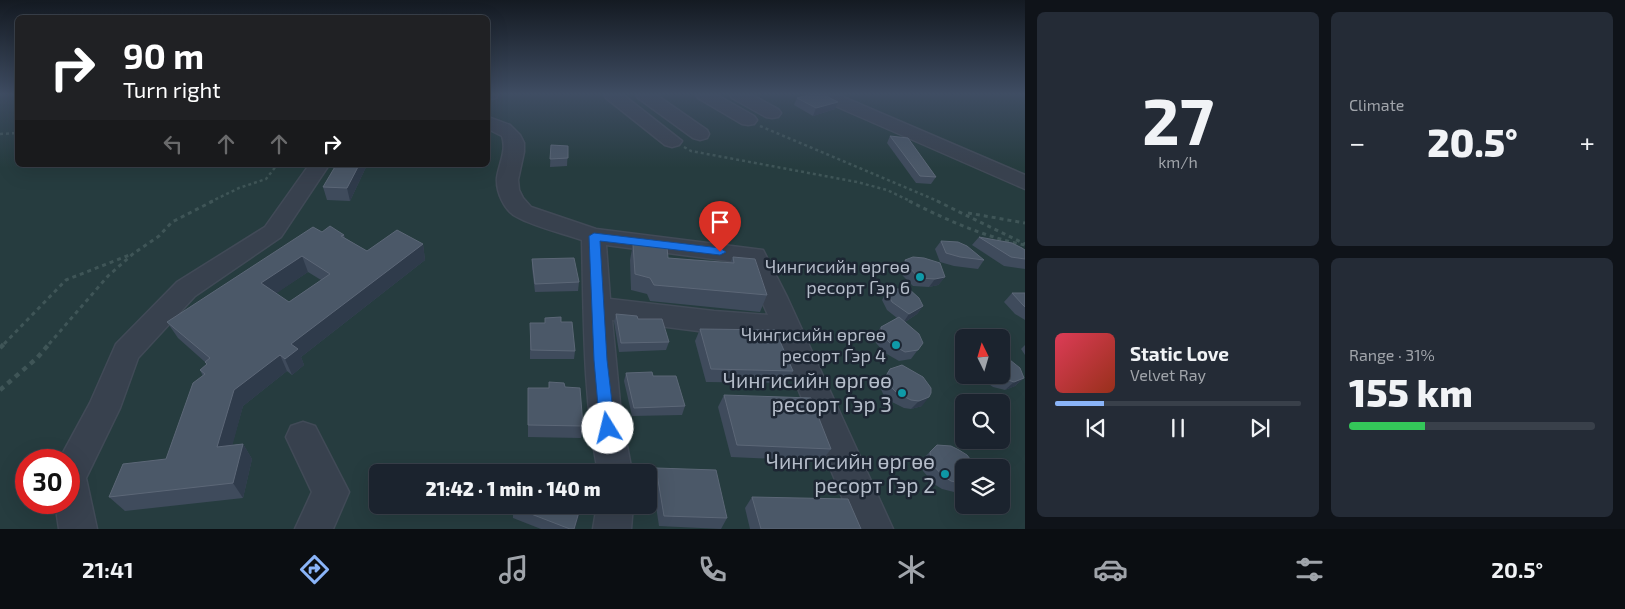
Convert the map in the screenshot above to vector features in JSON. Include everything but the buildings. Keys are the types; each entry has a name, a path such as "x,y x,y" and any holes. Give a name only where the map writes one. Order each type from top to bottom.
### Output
{"street":[{"path":"644,119 672,141"},
{"path":"679,119 700,134"},
{"path":"879,119 1025,183"},
{"path":"656,128 672,128 680,125 682,121"},
{"path":"490,123 506,131 513,139 514,149 507,175 507,186 510,196 523,212 594,236 754,256 787,327 874,529"},
{"path":"80,456 104,408 126,352 186,289 273,232 318,167"},
{"path":"594,236 605,414 614,464"},
{"path":"598,308 714,322 787,327"},
{"path":"303,437 331,492 314,529"},
{"path":"75,514 78,529"},
{"path":"612,529 614,514"}],"path":[{"path":"748,120 962,212 1025,244"},
{"path":"0,134 15,133"},
{"path":"672,141 691,151 857,182 887,190 953,223 1004,241 1025,244"},
{"path":"0,390 37,358 108,276 134,253 159,236 172,222 239,188 266,178 276,167"},
{"path":"962,212 1025,223"},
{"path":"0,348 66,280 134,253"}],"green space":[{"path":"0,119 15,119 15,167 490,167 490,119 1025,119 1025,529 0,529"}],"place":[{"name":"Чингисийн өргөө ресорт Гэр 6","path":"920,277"},
{"name":"Чингисийн өргөө ресорт Гэр 4","path":"896,345"},
{"name":"Чингисийн өргөө ресорт Гэр 3","path":"902,393"},
{"name":"Чингисийн өргөө ресорт Гэр 2","path":"945,474"}],"route":[{"path":"608,428 600,360 594,236 720,252"}]}
